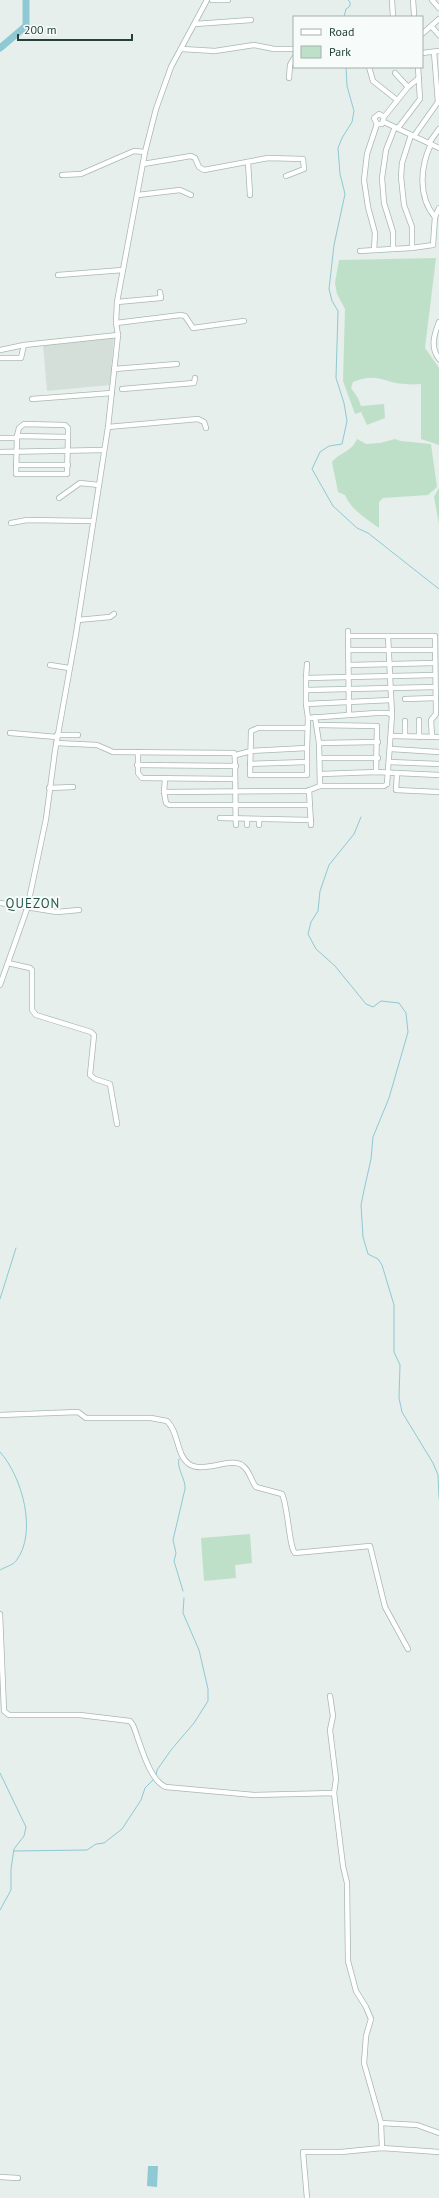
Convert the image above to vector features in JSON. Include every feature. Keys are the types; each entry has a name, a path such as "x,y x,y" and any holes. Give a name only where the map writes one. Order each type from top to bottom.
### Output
{"street":[{"path":"0,986 27,909 46,819 57,736 78,620 114,391 114,369 118,335 116,323 117,302 145,152 160,96 169,71 207,0"},
{"path":"212,0 228,0"},
{"path":"392,0 392,16"},
{"path":"413,0 414,14"},
{"path":"432,0 439,8"},
{"path":"423,33 432,27 439,19"},
{"path":"195,24 251,20"},
{"path":"432,27 439,35"},
{"path":"182,49 215,51 254,45 274,49 293,49"},
{"path":"412,248 412,227 404,205 401,177 402,163 413,135 438,102 437,52 423,53"},
{"path":"289,78 290,66 293,60"},
{"path":"370,68 373,81 397,100"},
{"path":"393,249 392,226 384,203 382,178 386,150 396,128 420,99 418,68"},
{"path":"395,73 408,87"},
{"path":"374,250 375,234 368,207 364,180 367,154 377,124 384,120 397,100 408,87 419,78"},
{"path":"377,124 374,118 379,114 384,120 396,128 439,148"},
{"path":"435,217 427,204 422,180 423,166 430,144 439,129"},
{"path":"62,175 81,174 134,151 145,152"},
{"path":"143,164 191,156 195,158 199,167 204,170 268,158 303,159 304,169 286,176"},
{"path":"248,162 250,195"},
{"path":"138,195 180,190 190,195"},
{"path":"360,251 412,248 433,245 435,217 439,208"},
{"path":"58,275 123,270"},
{"path":"117,302 161,298 160,292"},
{"path":"116,323 181,315 185,316 193,328 244,321"},
{"path":"439,322 433,344 439,359"},
{"path":"0,350 24,345 118,335"},
{"path":"0,358 21,358 24,345"},
{"path":"114,369 177,364"},
{"path":"122,389 194,384 195,378"},
{"path":"32,399 114,391"},
{"path":"108,427 198,419 204,422 206,428"},
{"path":"31,424 65,425 68,428 69,451 66,476 18,475 15,472 17,437 21,426 31,424"},
{"path":"0,438 68,437"},
{"path":"0,452 104,450"},
{"path":"16,465 68,465"},
{"path":"59,498 80,483 99,485"},
{"path":"11,523 27,520 93,521"},
{"path":"78,620 110,616 114,614"},
{"path":"348,631 349,715"},
{"path":"348,636 388,636 434,633 436,714 431,720 432,737"},
{"path":"164,792 309,790 320,786 384,786 387,784 392,736 388,636"},
{"path":"349,650 435,650"},
{"path":"349,665 435,663"},
{"path":"307,664 306,678 306,704 308,718 307,775 252,776 250,764 251,732 255,729 307,728"},
{"path":"50,665 69,668"},
{"path":"306,678 349,678 435,674"},
{"path":"306,690 435,687"},
{"path":"405,699 436,698"},
{"path":"306,704 391,700"},
{"path":"308,718 388,713 392,715"},
{"path":"315,717 318,725 321,774 320,786"},
{"path":"419,720 419,737"},
{"path":"405,721 405,736"},
{"path":"318,725 377,726 378,758 376,772"},
{"path":"10,732 57,736 78,736"},
{"path":"392,736 439,737"},
{"path":"319,743 378,742"},
{"path":"56,743 97,745 113,752 234,753 236,755 251,751 308,748"},
{"path":"391,749 439,752"},
{"path":"138,752 138,773 142,778 235,779"},
{"path":"236,755 234,791 236,825"},
{"path":"320,758 378,758"},
{"path":"250,764 307,762"},
{"path":"389,762 439,764"},
{"path":"137,765 236,766"},
{"path":"321,774 388,772 397,774 439,775"},
{"path":"397,774 396,790 439,792"},
{"path":"165,779 164,792 166,803 169,805 310,804"},
{"path":"49,788 73,787"},
{"path":"220,818 286,820 298,823 311,823 309,790"},
{"path":"247,819 247,825"},
{"path":"259,819 259,825"},
{"path":"272,820 272,825"},
{"path":"286,820 286,825"},
{"path":"0,904 57,912 79,910"},
{"path":"8,963 30,968 32,970 32,1010 36,1015 91,1032 94,1035 90,1075 94,1079 110,1084 117,1124"},
{"path":"0,1415 78,1412 86,1418 151,1418 167,1421 175,1434 184,1458 190,1465 200,1467 237,1463 246,1469 256,1487 282,1494 291,1533 292,1547 295,1553 370,1546 385,1607 408,1649"},
{"path":"0,1614 4,1711 6,1714 15,1716 40,1714 80,1715 130,1721 133,1725 153,1777 166,1787 254,1795 334,1793"},
{"path":"330,1696 332,1716 330,1730 336,1779 334,1793 343,1866 348,1883 348,1961 356,1991 370,2014 370,2023 366,2036 364,2063 381,2123 382,2148"},
{"path":"381,2123 417,2125 439,2133"},
{"path":"307,2198 303,2152 341,2152 382,2148 439,2152"},
{"path":"0,2177 18,2178"}],"shaded area":[{"path":"114,336 110,385 47,391 43,345"}],"green space":[{"path":"436,258 425,348 439,368 439,445 421,439 421,384 397,383 375,378 362,379 353,382 351,388 358,398 361,406 384,404 385,418 367,425 361,412 355,414 343,381 345,309 337,294 335,283 339,260"},
{"path":"357,439 366,444 380,443 395,439 431,444 437,487 428,495 383,498 379,502 379,528 355,510 345,495 338,492 332,462 352,447"},
{"path":"439,488 439,524 434,497"},
{"path":"250,1534 252,1563 235,1565 236,1578 204,1581 201,1538"}],"water":[{"path":"148,2166 158,2166 157,2187 147,2186"}],"waterway":[{"path":"0,48 26,26 26,0"},
{"path":"344,16 346,9 350,6 350,2 348,0"},
{"path":"346,68 347,86 354,111 352,122 342,138 338,148 340,174 345,194 334,245 329,289 332,301 338,311 336,378 344,403 347,421 342,444 329,446 320,452 312,469 333,506 357,528 368,533 439,589"},
{"path":"361,817 354,834 329,865 320,891 318,911 311,922 308,934 316,949 335,966 366,1004 373,1007 381,1001 399,1003 406,1013 408,1032 389,1098 373,1137 371,1159 361,1205 363,1237 368,1254 378,1259 382,1265 394,1305 394,1352 400,1365 399,1398 402,1412 433,1463 438,1475 439,1498"},
{"path":"0,1299 16,1248"},
{"path":"0,1452 8,1462 21,1490 26,1521 26,1536 23,1549 15,1562 0,1570"},
{"path":"179,1459 178,1462 185,1489 173,1540 176,1553 174,1561 183,1591"},
{"path":"156,1775 157,1770 171,1750 194,1723 208,1701 208,1689 199,1650 183,1613 184,1598"},
{"path":"0,1773 26,1827 24,1836 14,1849 11,1869 11,1890 0,1910"},
{"path":"14,1851 87,1850 96,1844 104,1843 122,1829 141,1800 145,1788 153,1780"}],"district":[{"name":"QUEZON","path":"33,903"}]}
